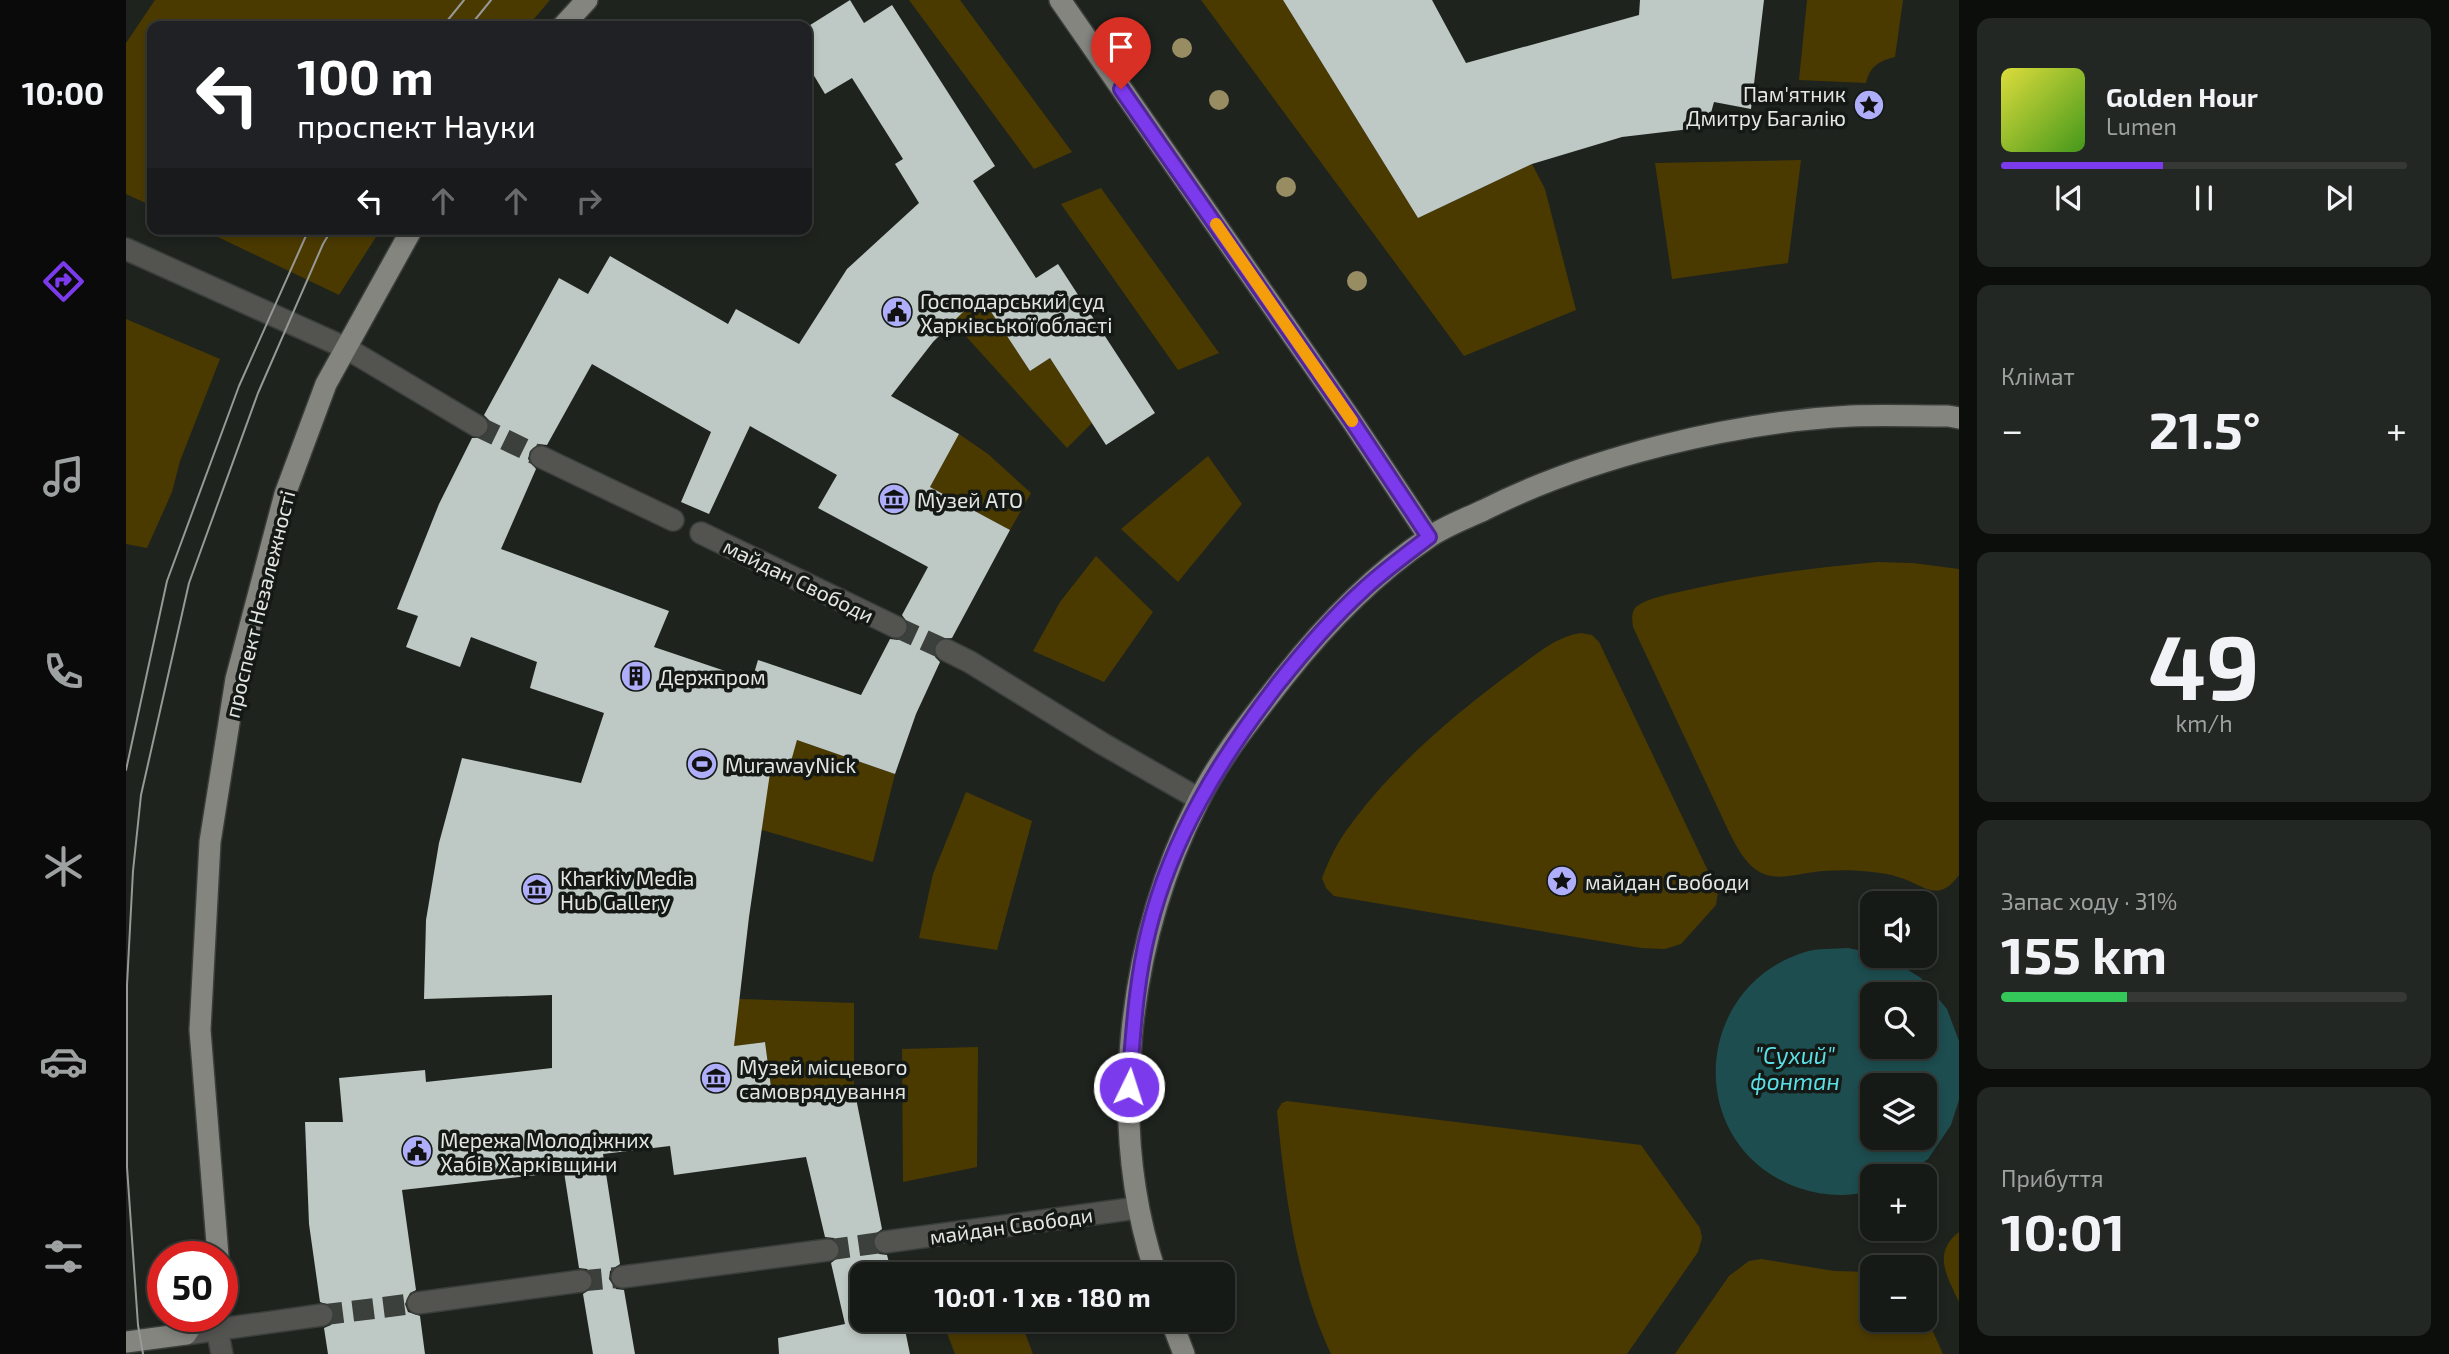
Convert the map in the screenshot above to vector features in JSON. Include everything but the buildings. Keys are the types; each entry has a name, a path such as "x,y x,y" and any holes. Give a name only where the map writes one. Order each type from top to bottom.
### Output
{"main road":[{"path":"568,21 587,0"},
{"path":"1060,0 1352,421 1429,537"},
{"name":"проспект Незалежності","path":"217,1241 200,1030 210,842 236,679 285,494 326,384 409,235"},
{"path":"1153,1262 1137,1208 1128,1109 1134,1022 1149,929 1171,859 1199,799 1243,729 1303,653 1363,590 1429,537 1516,494 1596,465 1676,443 1762,426 1850,416 1959,418"},
{"path":"130,1346 171,1332"},
{"path":"1176,1332 1184,1354"}],"street":[{"path":"126,249 346,348 477,426"},
{"path":"541,457 673,520"},
{"name":"майдан Свободи","path":"701,533 896,627"},
{"path":"946,650 1199,799"},
{"name":"майдан Свободи","path":"885,1242 1137,1208"},
{"path":"622,1277 828,1250"},
{"path":"418,1303 581,1281"},
{"path":"238,1326 322,1315"},
{"path":"218,1332 222,1354"}],"shaded area":[{"path":"155,0 550,0 532,21 147,21 147,204 126,194 126,43"},
{"path":"909,0 960,0 1072,152 1034,169"},
{"path":"1201,0 1283,0 1418,218 1532,164 1545,189 1576,310 1464,356"},
{"path":"1807,0 1903,0 1895,57 1876,65 1866,83 1799,80"},
{"path":"1801,160 1788,263 1672,279 1655,163"},
{"path":"1101,188 1219,353 1178,370 1061,204"},
{"path":"214,235 377,235 339,295"},
{"path":"976,289 1030,371 1050,358 1092,423 1067,448 953,322 969,306"},
{"path":"126,319 220,359 180,461 172,492 147,548 126,544"},
{"path":"959,434 988,454 1031,493 1010,530 930,487"},
{"path":"1208,456 1242,504 1178,582 1121,529"},
{"path":"1096,556 1153,612 1104,682 1033,651 1060,602"},
{"path":"1877,562 1959,569 1959,875 1944,889 1930,890 1895,876 1878,873 1829,871 1778,877 1764,874 1753,867 1730,834 1633,627 1632,616 1635,608 1659,597 1803,570"},
{"path":"1581,633 1592,635 1599,642 1718,892 1716,905 1681,944 1665,949 1641,948 1334,896 1326,888 1322,878 1327,866 1346,831 1384,784 1449,721 1496,684 1549,645 1564,637"},
{"path":"797,740 895,774 873,862 707,814 728,752 787,772"},
{"path":"966,792 1032,821 997,950 919,938 933,874"},
{"path":"739,999 854,1003 854,1088 773,1102 765,1042 657,1056"},
{"path":"978,1047 977,1167 903,1182 902,1049"},
{"path":"1287,1101 1641,1145 1700,1228 1702,1238 1698,1252 1627,1354 1331,1354 1308,1295 1288,1204 1277,1111 1282,1103"},
{"path":"1959,1232 1959,1302 1944,1265 1944,1257 1946,1248"},
{"path":"1761,1259 1834,1271 1860,1272 1860,1332 1933,1332 1943,1354 1675,1354 1729,1276 1749,1261"},
{"path":"947,1332 1025,1332 1033,1354 955,1354"}],"water":[{"name":"\"Сухий\" фонтан","path":"1821,949 1860,950 1860,968 1905,968 1924,982 1860,982 1860,1059 1937,1059 1937,997 1947,1009 1959,1041 1959,1100 1951,1125 1937,1146 1937,1073 1860,1073 1860,1150 1934,1150 1921,1164 1860,1164 1860,1193 1854,1194 1817,1193 1799,1188 1762,1168 1735,1139 1720,1105 1716,1069 1722,1032 1739,998 1767,971 1805,952"}],"tunnel":[{"path":"477,426 541,457"},
{"path":"896,627 946,650"},
{"path":"828,1250 885,1242"},
{"path":"581,1281 622,1277"},
{"path":"322,1315 418,1303"}],"tram line":[{"path":"447,21 464,0"},
{"path":"474,21 491,0"},
{"path":"126,770 167,581 239,386 306,235"},
{"path":"143,1354 138,1325 127,1167 127,985 133,871 141,795 189,583 258,393 328,235"}],"slow traffic":[{"path":"1216,224 1352,421"}],"place":[{"name":"Пам'ятник Дмитру Багалію","path":"1869,105"},
{"name":"Господарський суд Харківської області","path":"897,312"},
{"name":"Музей АТО","path":"894,499"},
{"name":"Держпром","path":"636,676"},
{"name":"MurawayNick","path":"702,764"},
{"name":"майдан Свободи","path":"1562,881"},
{"name":"Kharkiv Media Hub Gallery","path":"537,889"},
{"name":"Музей місцевого самоврядування","path":"716,1078"},
{"name":"Мережа Молодіжних Хабів Харківщини","path":"417,1151"}],"route":[{"path":"1121,89 1352,421 1429,537 1363,590 1303,653 1243,729 1199,799 1171,859 1149,929 1134,1022 1129,1087"}]}
